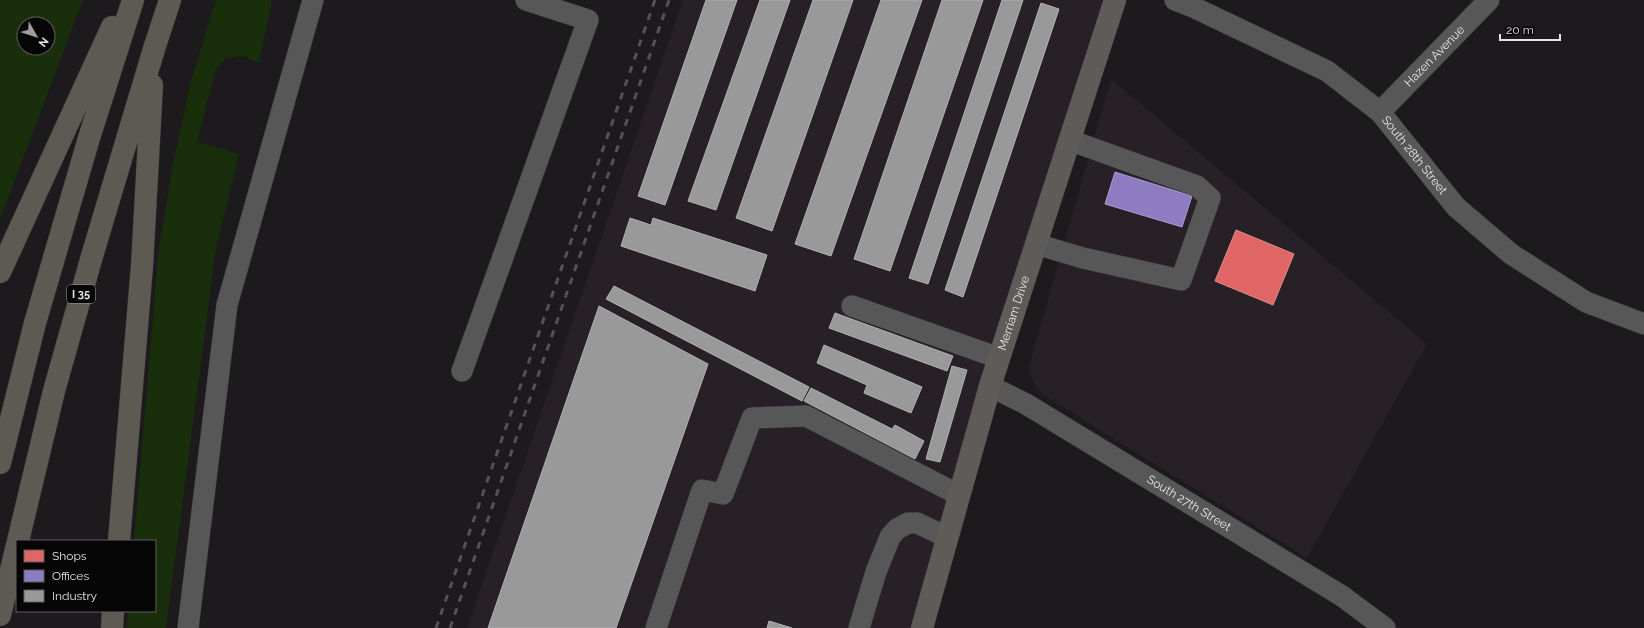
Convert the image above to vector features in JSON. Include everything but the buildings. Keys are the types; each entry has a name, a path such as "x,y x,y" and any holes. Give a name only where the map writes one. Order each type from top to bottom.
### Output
{"highway":[{"path":"0,272 124,0"},
{"path":"0,463 37,316 89,138 133,0"},
{"name":"I 35","path":"18,540 54,391 92,256 170,0"},
{"path":"119,540 142,266 154,49"},
{"path":"0,615 16,549"},
{"path":"112,628 113,612"}],"main road":[{"name":"Merriam Drive","path":"922,628 998,358 1115,0"}],"street":[{"path":"188,628 227,305 313,0"},
{"path":"462,371 588,20 526,0"},
{"name":"South 28th Street","path":"1175,0 1194,7 1328,71 1380,112 1456,207 1511,254 1586,302 1644,324"},
{"name":"Hazen Avenue","path":"1380,112 1488,0"},
{"path":"1036,244 1083,258 1181,280 1210,198 1198,186 1069,140"},
{"path":"852,306 998,358"},
{"name":"South 27th Street","path":"990,386 1026,404 1342,596 1385,628"},
{"path":"656,628 702,490 723,494 752,418 806,416 959,495"},
{"path":"865,627 876,572 890,537 898,528 908,523 917,523 947,537"}],"shaded area":[{"path":"683,0 1102,0 1103,4 916,628 467,628"},
{"path":"1111,79 1427,344 1307,558 1048,398 1038,390 1030,376 1029,366"}],"green space":[{"path":"0,0 83,0 0,219"},
{"path":"216,0 272,0 259,63 243,56 226,58 215,71 197,142 239,154 216,248 166,628 127,628 128,612 156,612 156,540 134,540 159,248 173,164 191,81"}],"railway":[{"path":"436,628 655,0"},
{"path":"450,628 669,0"}]}
